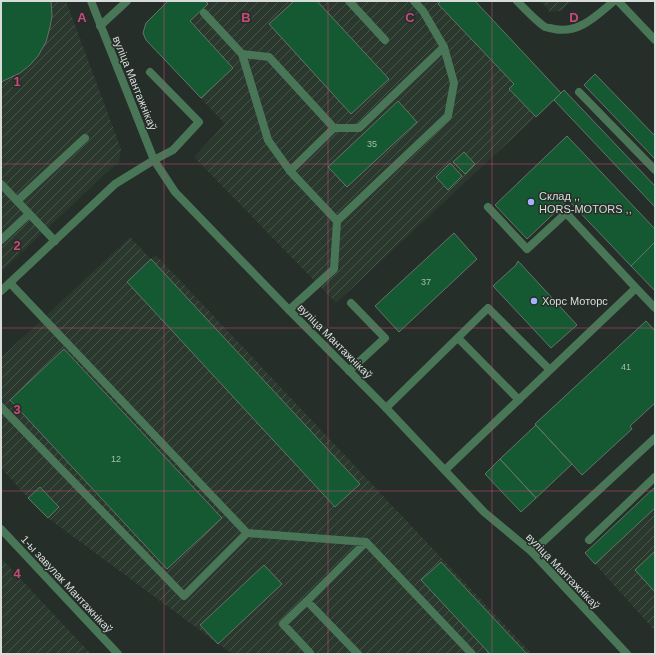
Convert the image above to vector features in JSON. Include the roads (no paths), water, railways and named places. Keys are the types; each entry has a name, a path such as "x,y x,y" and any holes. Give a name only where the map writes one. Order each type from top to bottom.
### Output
{"street":[{"name":"вуліца Мантажнікаў","path":"91,1 154,160 176,192 289,310 386,408 484,512 532,552 627,654"},
{"path":"100,26 127,1"},
{"path":"349,1 385,40"},
{"path":"289,310 334,269 337,221 448,116 454,83 444,48 423,11 414,1"},
{"path":"517,1 546,27 559,30 576,29 596,17 614,1"},
{"path":"618,1 655,40"},
{"path":"204,13 242,54 268,140 290,171 337,221"},
{"path":"290,171 334,128 359,128 444,48"},
{"path":"242,54 269,57 334,128"},
{"path":"1,291 115,184 173,150 199,122 150,72"},
{"path":"579,92 655,170"},
{"path":"17,201 85,138"},
{"path":"1,184 55,241"},
{"path":"488,207 527,249 566,213 655,308"},
{"path":"1,240 29,214"},
{"path":"10,282 247,533 366,542 472,654"},
{"path":"445,470 636,288"},
{"path":"349,371 384,338 351,304"},
{"path":"386,408 488,308 550,370"},
{"path":"458,338 519,400"},
{"path":"1,407 184,596 247,533"},
{"path":"532,552 655,438"},
{"path":"589,540 655,477"},
{"name":"1-ы завулак Мантажнікаў","path":"1,529 118,654"},
{"path":"310,653 283,624 366,542"},
{"path":"307,601 358,654"}],"place":[{"name":"Склад ,, HORS-MOTORS ,,","path":"531,202"},
{"name":"Хорс Моторс","path":"534,301"}]}
